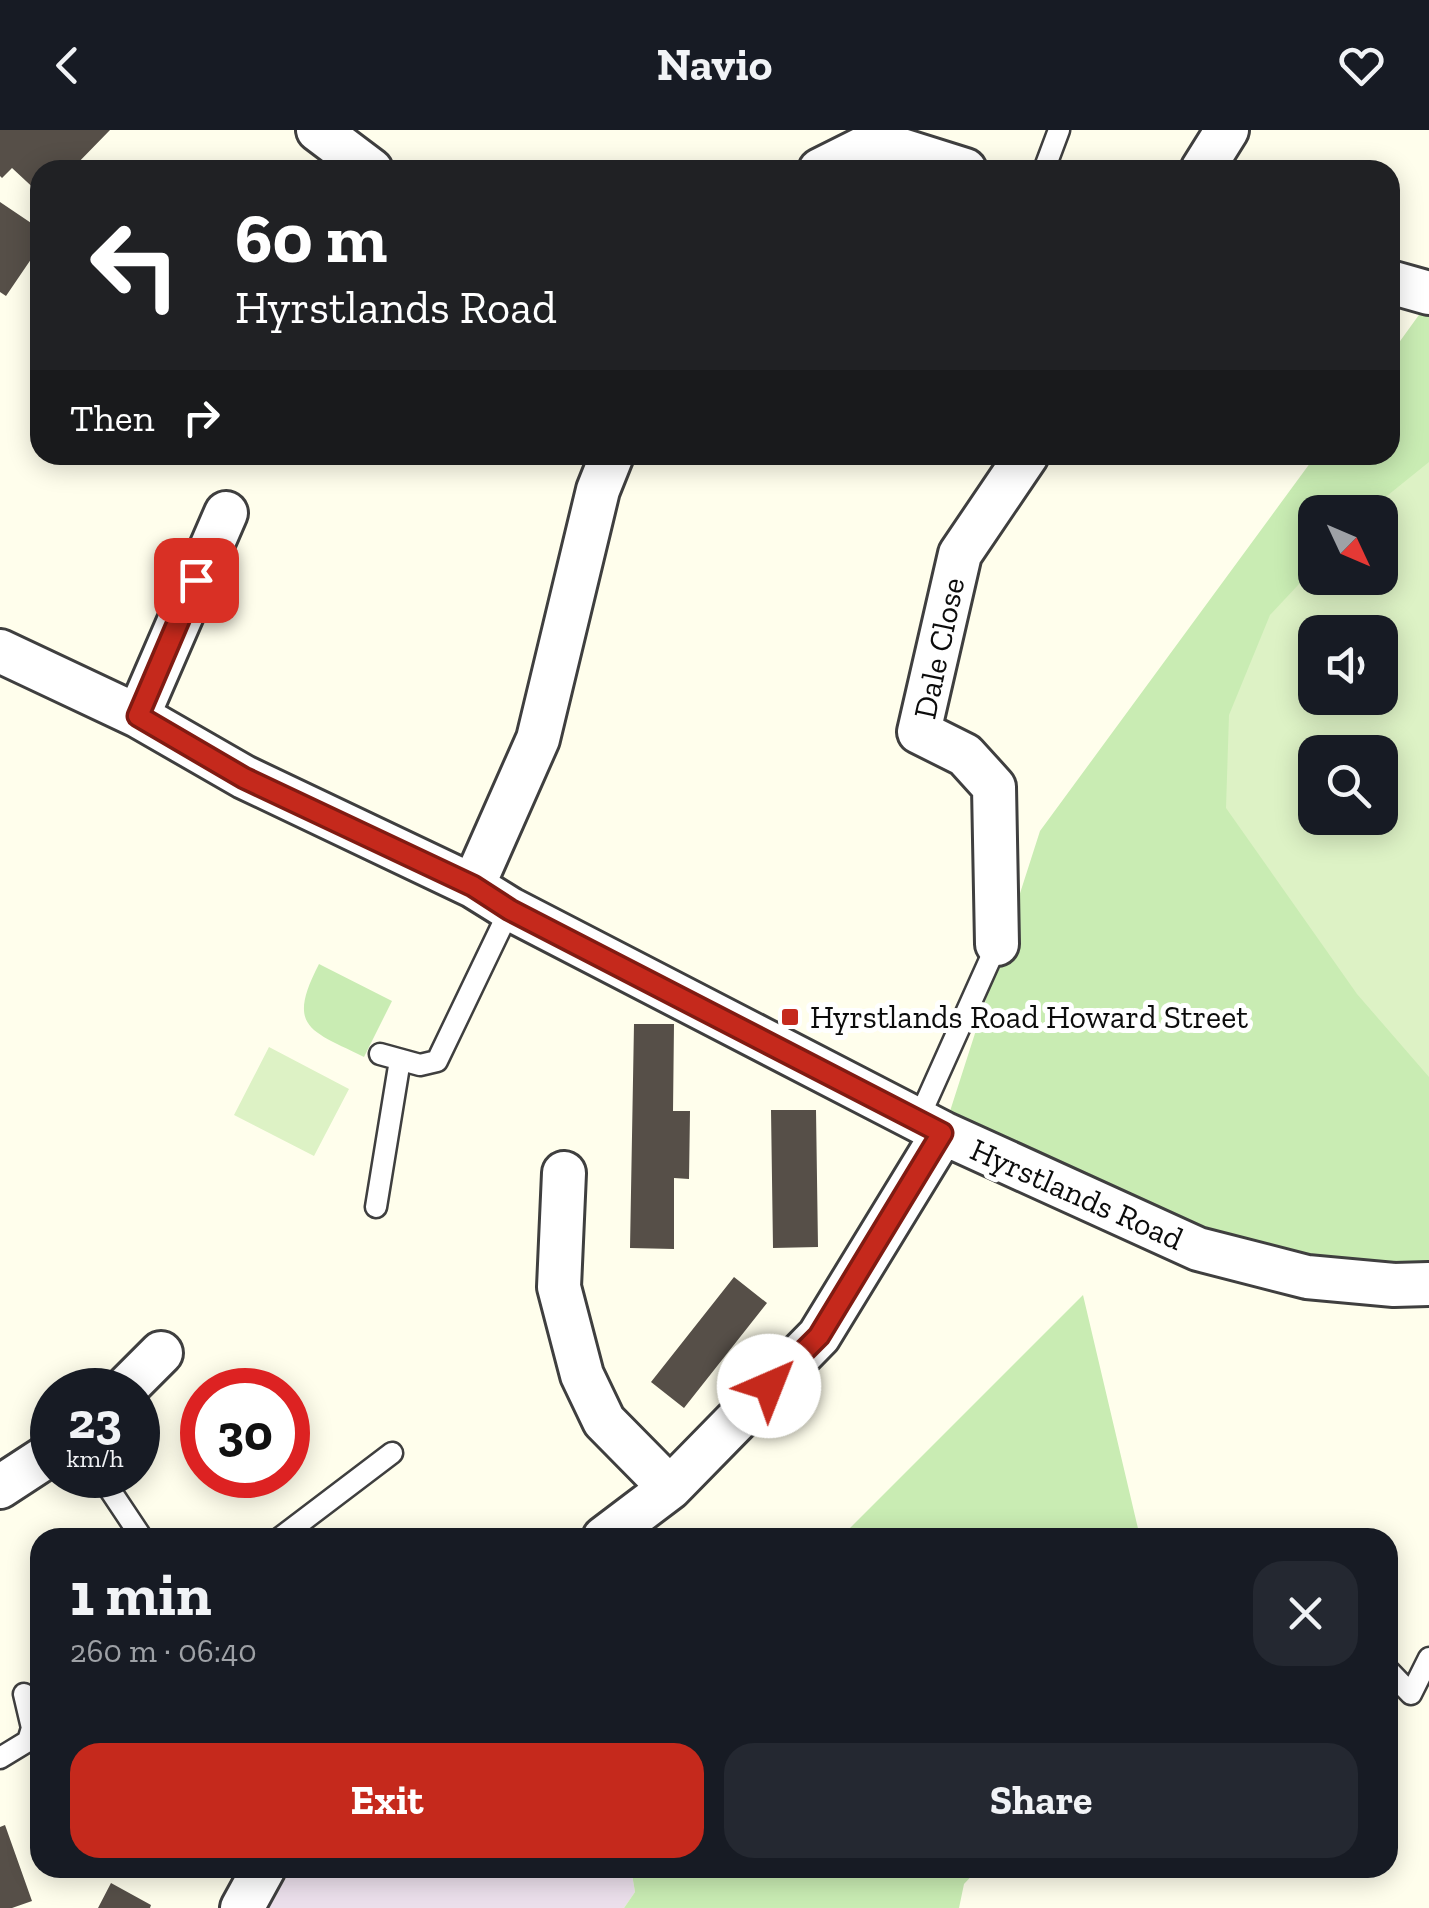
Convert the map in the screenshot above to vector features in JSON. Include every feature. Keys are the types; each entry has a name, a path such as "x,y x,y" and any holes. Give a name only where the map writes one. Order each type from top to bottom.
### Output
{"street":[{"path":"318,130 358,160"},
{"path":"1208,160 1227,130"},
{"path":"840,160 876,142 934,160"},
{"path":"1400,285 1429,293"},
{"path":"473,886 538,739 598,490 608,465"},
{"name":"Dale Close","path":"997,944 994,787 966,754 919,732 960,554 1020,465"},
{"path":"138,716 226,513"},
{"name":"Hyrstlands Road","path":"0,650 138,716 244,778 473,886 510,910 930,1126 1198,1249 1307,1277 1394,1285 1429,1284"},
{"path":"617,1528 670,1488 819,1336 930,1126"},
{"path":"564,1172 559,1287 582,1375 604,1421 670,1488"},
{"path":"146,1368 161,1353"},
{"path":"0,1487 30,1467"},
{"path":"242,1908 258,1878"}],"lane":[{"path":"1048,160 1059,130"},
{"path":"376,1207 390,1057 420,1066 437,1062 510,910"},
{"path":"930,1126 997,944"},
{"path":"293,1528 392,1453"},
{"path":"115,1498 135,1528"},
{"path":"1398,1680 1412,1694 1429,1658"},
{"path":"24,1694 30,1720"},
{"path":"0,1758 28,1741 30,1734"}],"shaded area":[{"path":"286,1878 633,1878 635,1892 624,1908 268,1908"}],"green space":[{"path":"1429,301 1429,1284 1307,1277 943,1133 1040,831 1309,465 1400,465 1400,341"},
{"path":"1429,462 1429,1077 1357,994 1226,808 1229,715 1270,615 1298,585 1298,595 1398,595 1398,495 1388,495"},
{"path":"319,964 392,1001 364,1057 317,1033 304,1014 309,985"},
{"path":"269,1047 349,1089 314,1156 234,1115"},
{"path":"1083,1295 1138,1528 850,1528"},
{"path":"633,1878 970,1878 964,1884 959,1908 624,1908 635,1892"}],"building":[{"path":"0,130 110,130 81,160 30,160 30,185 12,168 0,176"},
{"path":"0,202 30,222 30,261 6,296 0,292"},
{"path":"634,1024 674,1024 673,1111 690,1111 689,1179 674,1178 674,1249 630,1248"},
{"path":"771,1110 816,1110 818,1247 773,1248"},
{"path":"734,1277 767,1303 684,1408 651,1382"},
{"path":"5,1825 32,1901 12,1908 0,1908 0,1827"},
{"path":"111,1883 151,1905 150,1908 98,1908"}],"place":[{"name":"Hyrstlands Road Howard Street","path":"790,1017"}],"route":[{"path":"196,580 138,716 244,778 473,886 510,910 942,1133 819,1336 769,1386"}]}
